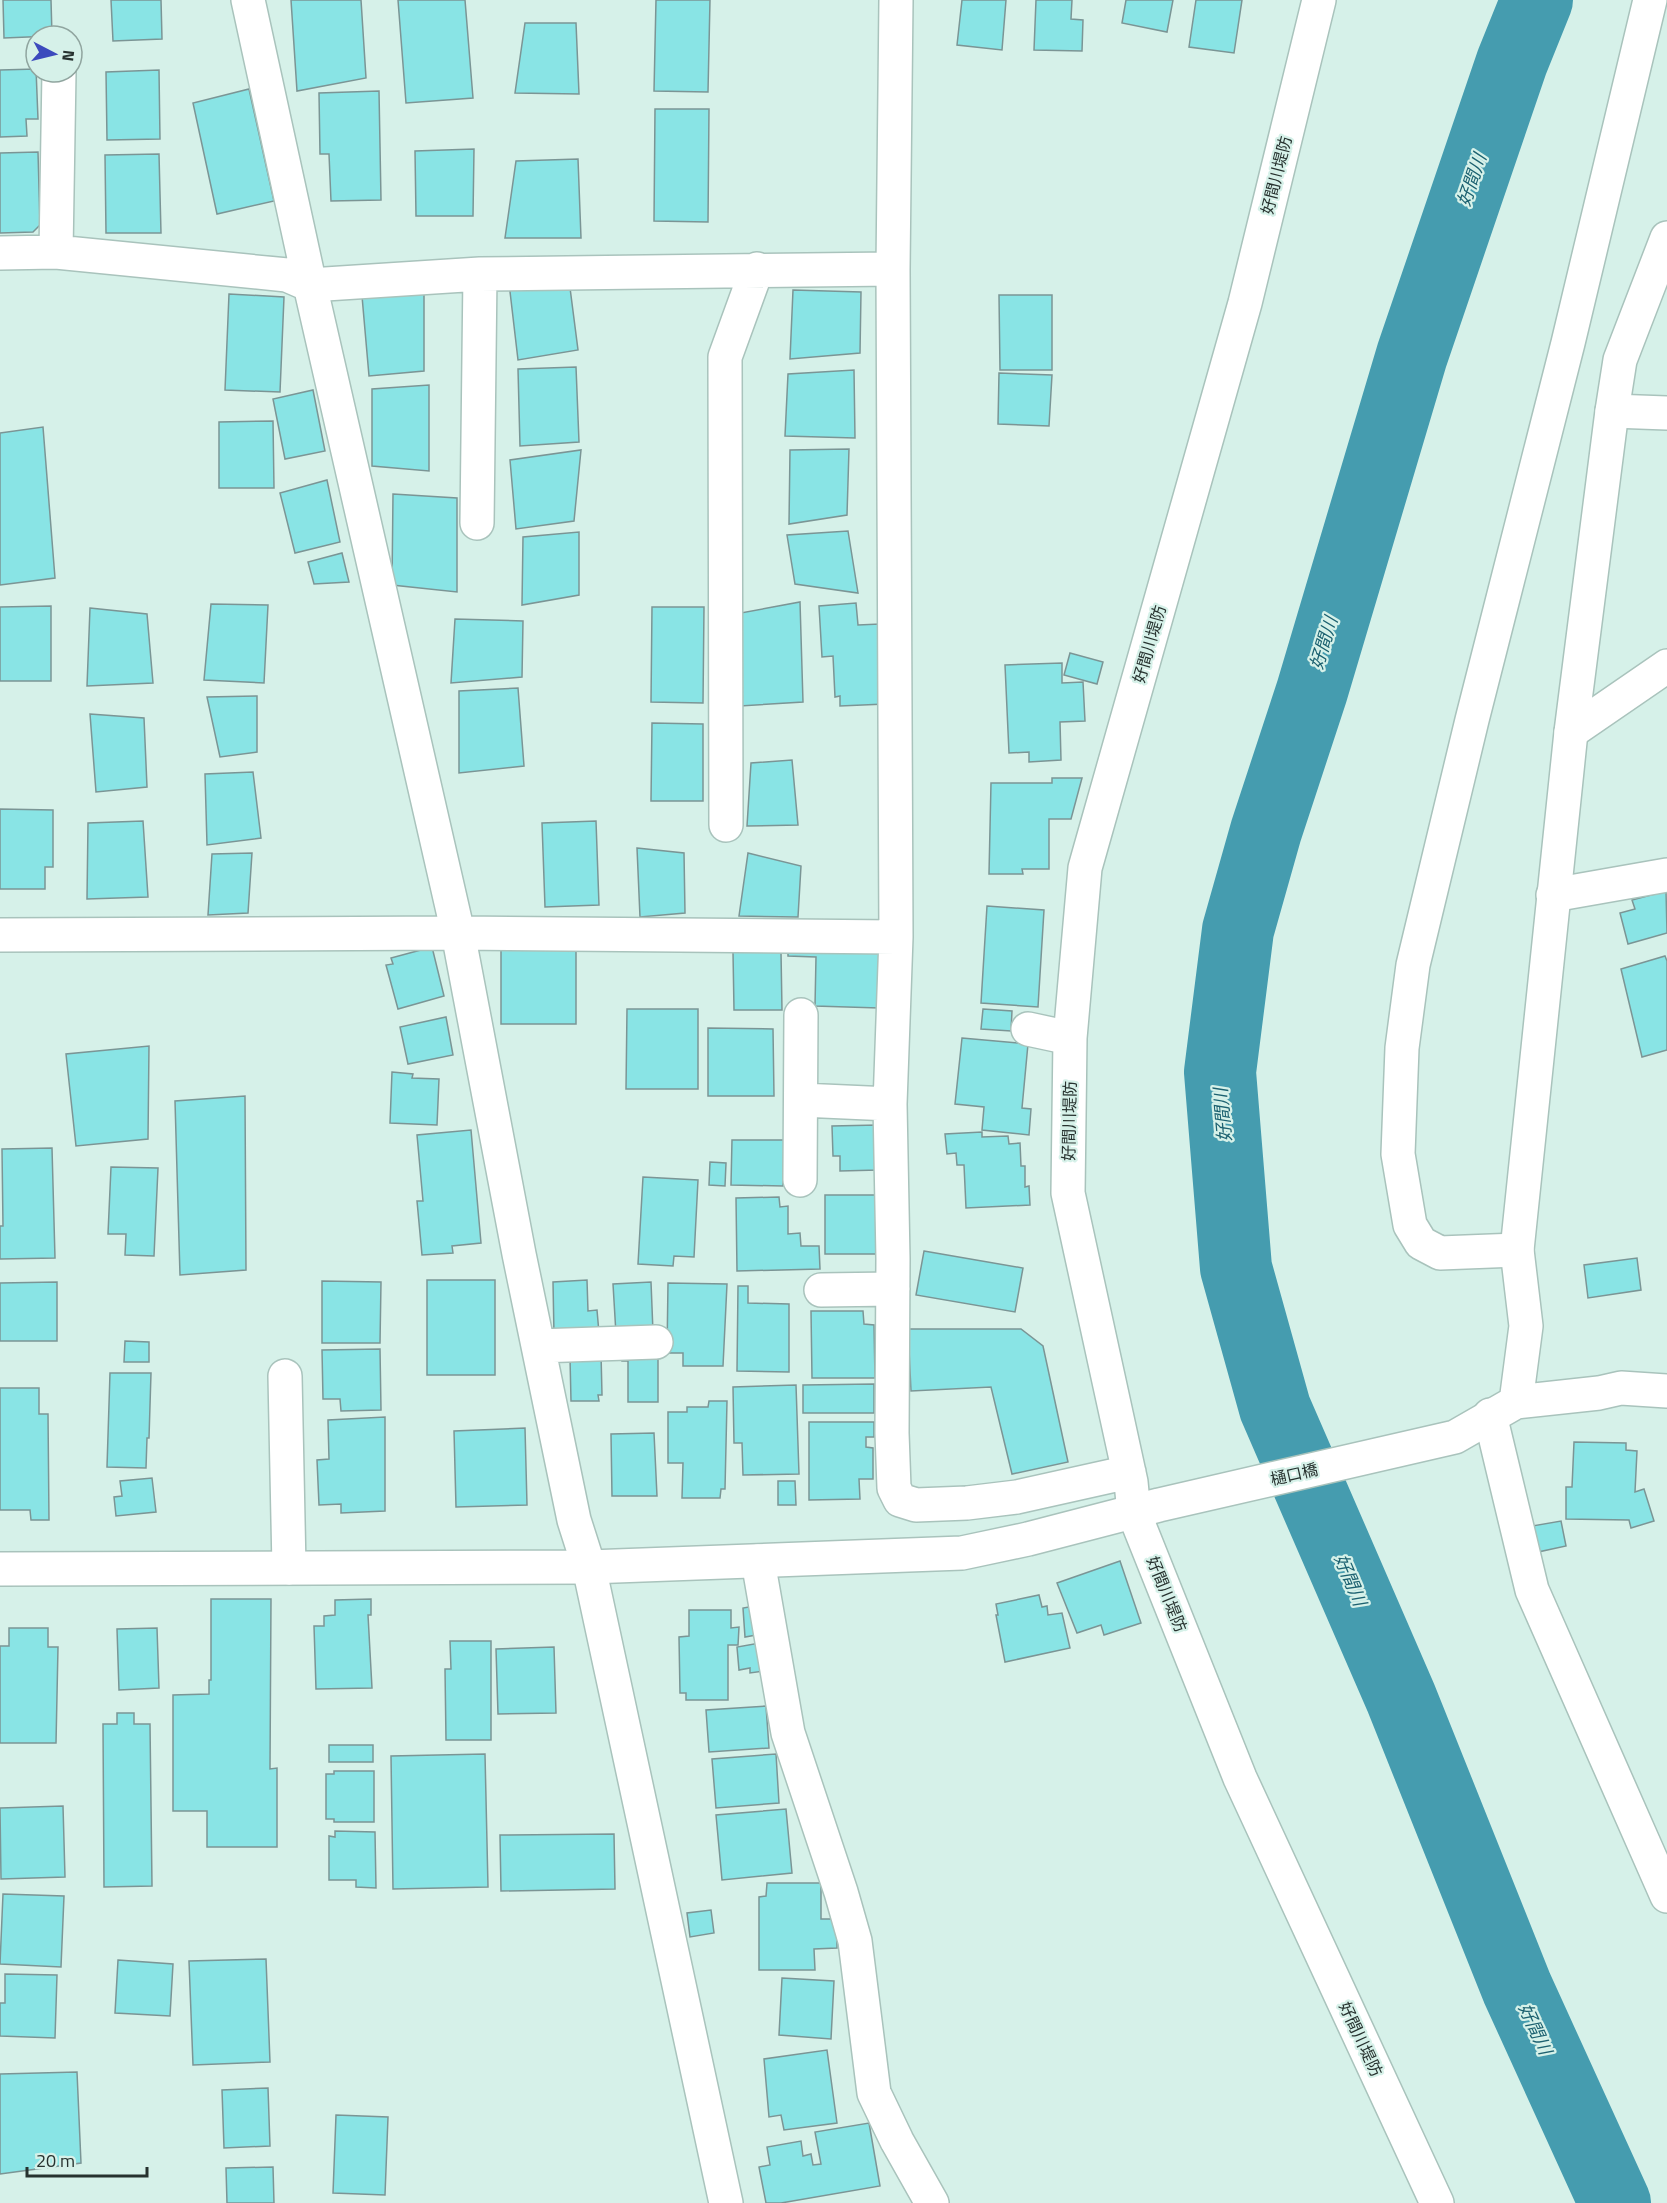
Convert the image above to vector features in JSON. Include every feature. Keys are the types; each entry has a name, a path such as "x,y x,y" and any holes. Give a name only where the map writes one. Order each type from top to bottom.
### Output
{"street":[{"path":"248,0 310,285 458,933 574,1520 589,1567 726,2203"},
{"path":"896,0 893,269 896,937 890,1104 894,1488 900,1500 916,1505 967,1503 1017,1497 1129,1472"},
{"name":"好間川堤防","path":"1319,0 1245,303 1125,681 1085,868 1070,1038 1068,1193 1129,1472 1134,1513 1240,1778 1437,2203"},
{"path":"1517,1250 1440,1253 1421,1243 1410,1225 1398,1154 1402,1048 1413,965 1472,720 1568,343 1650,0"},
{"path":"56,252 59,84"},
{"path":"1667,238 1620,360 1612,411 1571,732 1517,1250 1526,1326 1503,1409 1532,1590 1667,1896"},
{"path":"0,253 56,252 287,275 310,285 480,274 893,269"},
{"path":"726,825 725,357 757,269"},
{"path":"477,523 480,274"},
{"path":"1612,411 1667,413"},
{"path":"1571,732 1667,666"},
{"path":"1553,895 1667,875"},
{"path":"0,934 458,933 896,937"},
{"path":"800,1180 801,1015"},
{"path":"1028,1029 1070,1038"},
{"path":"801,1100 890,1104"},
{"path":"821,1290 893,1289"},
{"path":"538,1346 656,1342"},
{"path":"285,1376 289,1568"},
{"path":"1503,1409 1621,1388 1667,1391"},
{"name":"樋口橋","path":"0,1569 589,1567 962,1553 1134,1513 1158,1505 1455,1437 1503,1409"},
{"path":"758,1561 788,1733 842,1892 855,1941 874,2093 897,2141 932,2203"}],"building":[{"path":"3,0 51,0 52,24 24,24 24,37 4,38"},
{"path":"111,0 161,0 162,39 113,41"},
{"path":"291,0 361,0 366,78 297,91"},
{"path":"398,0 465,0 473,98 406,103"},
{"path":"656,0 710,0 708,92 654,91"},
{"path":"962,0 1006,0 1002,50 957,45"},
{"path":"1036,0 1072,0 1071,19 1083,20 1082,51 1034,50"},
{"path":"1126,0 1173,0 1167,32 1122,23"},
{"path":"1196,0 1242,0 1234,53 1189,47"},
{"path":"525,23 576,23 579,94 515,93"},
{"path":"24,69 24,84 37,84 38,119 26,119 27,136 0,137 0,70"},
{"path":"159,70 160,139 107,140 106,72"},
{"path":"249,89 274,201 217,214 193,103"},
{"path":"379,91 381,200 331,201 329,154 320,154 319,93"},
{"path":"655,109 709,109 708,222 654,221"},
{"path":"474,149 473,216 416,216 415,151"},
{"path":"38,152 40,225 33,232 0,233 0,153"},
{"path":"159,154 161,233 106,233 105,155"},
{"path":"578,159 581,238 505,238 516,161"},
{"path":"569,280 578,350 518,360 509,283"},
{"path":"424,284 424,371 369,376 362,296"},
{"path":"793,290 861,292 860,353 790,359"},
{"path":"229,294 284,297 280,392 225,390"},
{"path":"999,295 1052,295 1052,370 1000,370"},
{"path":"576,367 579,442 520,446 518,369"},
{"path":"854,370 855,438 785,436 788,374"},
{"path":"999,373 1052,375 1049,426 998,424"},
{"path":"429,385 429,471 372,466 372,389"},
{"path":"313,390 325,451 285,459 273,399"},
{"path":"273,421 274,488 219,488 219,422"},
{"path":"43,427 55,578 0,585 0,433"},
{"path":"849,449 847,515 789,524 790,450"},
{"path":"581,450 574,521 516,529 510,460"},
{"path":"327,480 340,542 295,553 280,493"},
{"path":"393,494 457,498 457,592 392,585"},
{"path":"848,531 858,593 795,584 787,535"},
{"path":"579,532 579,595 522,605 523,537"},
{"path":"342,553 349,582 314,584 308,562"},
{"path":"800,602 803,702 740,706 735,614"},
{"path":"856,603 858,625 880,624 885,704 840,706 840,696 835,697 833,656 822,657 819,606"},
{"path":"211,604 268,605 264,683 204,680"},
{"path":"51,606 51,681 0,681 0,607"},
{"path":"652,607 704,607 703,703 651,702"},
{"path":"90,608 147,614 153,683 87,686"},
{"path":"455,619 523,621 522,677 451,683"},
{"path":"1070,653 1103,662 1097,684 1064,675"},
{"path":"1062,663 1062,683 1083,682 1085,721 1060,722 1061,760 1029,762 1029,752 1009,753 1005,665"},
{"path":"518,688 524,766 459,773 459,691"},
{"path":"257,696 257,752 220,757 207,697"},
{"path":"90,714 144,718 147,787 96,792"},
{"path":"652,723 703,724 703,801 651,801"},
{"path":"792,760 798,825 747,826 751,763"},
{"path":"253,772 261,838 207,845 205,774"},
{"path":"1052,778 1082,778 1071,819 1049,819 1049,869 1022,869 1023,874 989,874 991,783 1052,783"},
{"path":"0,809 53,810 53,867 45,867 45,889 0,889"},
{"path":"143,821 148,897 87,899 88,823"},
{"path":"596,821 599,905 545,907 542,823"},
{"path":"637,848 684,853 685,913 640,917"},
{"path":"252,853 248,913 208,915 212,854"},
{"path":"748,853 801,866 798,917 739,916"},
{"path":"1666,891 1667,933 1628,944 1620,913 1635,909 1632,900"},
{"path":"987,906 1044,910 1038,1007 981,1003"},
{"path":"501,944 576,944 576,1024 501,1024"},
{"path":"788,945 880,948 879,1008 815,1006 816,957 788,956"},
{"path":"432,947 444,996 398,1009 386,965 393,964 391,958"},
{"path":"733,952 781,952 782,1010 734,1010"},
{"path":"1665,956 1667,961 1667,1050 1642,1057 1621,969"},
{"path":"627,1009 698,1009 698,1089 626,1089"},
{"path":"983,1009 1012,1011 1011,1031 981,1029"},
{"path":"446,1017 453,1055 408,1064 400,1027"},
{"path":"708,1028 773,1029 774,1096 708,1096"},
{"path":"962,1038 1028,1044 1022,1108 1031,1109 1029,1135 982,1130 984,1107 955,1104"},
{"path":"149,1046 148,1139 76,1146 66,1054"},
{"path":"392,1072 413,1074 412,1078 439,1079 437,1125 390,1123"},
{"path":"245,1096 246,1270 180,1275 175,1101"},
{"path":"878,1125 878,1170 840,1171 840,1156 833,1156 832,1126"},
{"path":"471,1130 481,1243 452,1246 453,1253 422,1255 417,1201 423,1201 417,1135"},
{"path":"982,1132 982,1137 1008,1136 1009,1144 1020,1143 1021,1166 1025,1166 1025,1187 1029,1186 1030,1205 966,1208 964,1165 957,1165 956,1153 947,1154 945,1134"},
{"path":"732,1140 784,1140 783,1186 731,1185"},
{"path":"52,1148 55,1258 0,1259 0,1226 3,1226 2,1149"},
{"path":"710,1162 726,1163 725,1186 709,1185"},
{"path":"111,1167 158,1168 154,1256 125,1255 126,1234 108,1234"},
{"path":"643,1177 698,1180 694,1257 674,1256 673,1266 638,1264"},
{"path":"825,1195 878,1195 878,1254 825,1254"},
{"path":"779,1197 780,1207 788,1206 788,1234 800,1233 801,1246 819,1246 820,1269 737,1271 736,1198"},
{"path":"924,1251 1023,1268 1015,1312 916,1295"},
{"path":"1637,1258 1641,1290 1588,1298 1584,1265"},
{"path":"427,1280 495,1280 495,1375 427,1375"},
{"path":"587,1280 588,1311 597,1310 599,1333 554,1335 553,1282"},
{"path":"322,1281 381,1282 380,1343 322,1343"},
{"path":"57,1282 57,1341 0,1341 0,1283"},
{"path":"651,1282 653,1332 616,1334 613,1284"},
{"path":"668,1283 727,1284 723,1366 683,1366 683,1353 667,1353"},
{"path":"738,1286 748,1286 748,1303 789,1304 789,1372 737,1371"},
{"path":"811,1311 863,1311 864,1324 874,1325 875,1378 812,1378"},
{"path":"908,1329 1021,1329 1043,1346 1068,1462 1012,1474 991,1387 911,1391"},
{"path":"125,1341 149,1342 149,1362 124,1362"},
{"path":"380,1349 381,1410 341,1411 340,1399 323,1399 322,1350"},
{"path":"622,1351 658,1351 658,1402 628,1402 628,1361 622,1361"},
{"path":"601,1353 602,1395 598,1395 599,1401 571,1401 570,1358"},
{"path":"110,1373 151,1373 146,1468 107,1467"},
{"path":"874,1384 874,1413 803,1413 803,1385"},
{"path":"796,1385 799,1474 743,1475 742,1443 734,1443 733,1387"},
{"path":"0,1388 39,1388 39,1414 48,1414 49,1520 31,1520 30,1510 0,1510"},
{"path":"709,1401 727,1401 725,1489 721,1489 720,1498 682,1498 683,1463 668,1463 668,1412 687,1412 687,1407 708,1407"},
{"path":"385,1417 385,1511 341,1513 341,1504 319,1505 317,1460 329,1459 328,1420"},
{"path":"809,1422 874,1422 874,1437 866,1437 866,1447 873,1448 873,1479 859,1479 860,1499 809,1500"},
{"path":"525,1428 527,1505 456,1507 454,1431"},
{"path":"654,1433 657,1496 612,1496 611,1434"},
{"path":"1574,1442 1626,1443 1626,1450 1637,1451 1635,1492 1644,1489 1654,1521 1631,1528 1629,1520 1566,1519 1566,1487 1572,1487"},
{"path":"152,1478 156,1512 116,1516 114,1497 122,1496 120,1481"},
{"path":"778,1481 795,1481 796,1505 778,1505"},
{"path":"1561,1521 1566,1546 1538,1552 1532,1526"},
{"path":"1120,1561 1141,1623 1104,1635 1101,1625 1077,1633 1057,1583"},
{"path":"1039,1595 1042,1607 1047,1606 1048,1615 1062,1613 1070,1648 1005,1662 996,1604"},
{"path":"211,1599 271,1599 270,1769 277,1768 277,1847 207,1847 207,1811 173,1811 173,1695 209,1694"},
{"path":"371,1599 371,1615 368,1615 372,1688 316,1689 314,1626 324,1626 324,1616 335,1615 335,1600"},
{"path":"760,1605 762,1634 745,1637 743,1608"},
{"path":"689,1610 731,1610 731,1628 739,1627 738,1645 728,1645 728,1700 686,1700 686,1693 680,1693 679,1637 689,1636"},
{"path":"9,1628 48,1628 48,1647 58,1647 56,1743 0,1743 0,1646 9,1646"},
{"path":"157,1628 159,1688 119,1690 117,1629"},
{"path":"450,1641 491,1641 491,1740 446,1740 445,1669 451,1669"},
{"path":"766,1642 770,1670 750,1673 750,1668 739,1670 737,1647"},
{"path":"554,1647 556,1713 498,1714 496,1649"},
{"path":"766,1706 769,1748 709,1752 706,1710"},
{"path":"117,1713 134,1713 134,1724 150,1724 152,1886 104,1887 103,1724 117,1724"},
{"path":"329,1745 373,1745 373,1762 329,1762"},
{"path":"485,1754 488,1887 393,1889 391,1756"},
{"path":"776,1754 779,1803 716,1808 712,1759"},
{"path":"334,1771 374,1771 374,1822 334,1822 334,1819 326,1819 326,1774 334,1774"},
{"path":"63,1806 65,1877 1,1879 0,1808"},
{"path":"786,1809 792,1873 722,1880 716,1815"},
{"path":"335,1831 375,1832 376,1888 356,1887 356,1880 329,1880 329,1836 335,1837"},
{"path":"614,1834 615,1889 501,1891 500,1835"},
{"path":"767,1883 821,1883 821,1919 837,1919 837,1948 814,1949 815,1970 759,1970 759,1897 766,1896"},
{"path":"3,1894 64,1896 61,1967 0,1964"},
{"path":"711,1910 714,1933 690,1937 687,1913"},
{"path":"266,1959 270,2062 193,2065 189,1961"},
{"path":"118,1960 173,1964 170,2016 115,2013"},
{"path":"5,1974 57,1975 55,2038 0,2036 0,2003 5,2003"},
{"path":"782,1978 834,1981 831,2039 779,2035"},
{"path":"827,2050 837,2123 784,2130 781,2115 769,2117 764,2059"},
{"path":"77,2072 81,2163 0,2174 0,2074"},
{"path":"268,2088 270,2146 224,2148 222,2090"},
{"path":"336,2115 388,2117 385,2195 333,2193"},
{"path":"869,2123 880,2186 781,2203 766,2203 759,2167 770,2165 767,2147 801,2141 803,2156 811,2154 813,2165 821,2164 815,2132"},
{"path":"273,2167 274,2203 227,2203 226,2168"}],"waterway":[{"name":"好間川","path":"1537,0 1512,62 1412,355 1312,691 1266,831 1238,930 1220,1072 1236,1268 1275,1408 1401,1698 1517,1988 1615,2203"}]}
